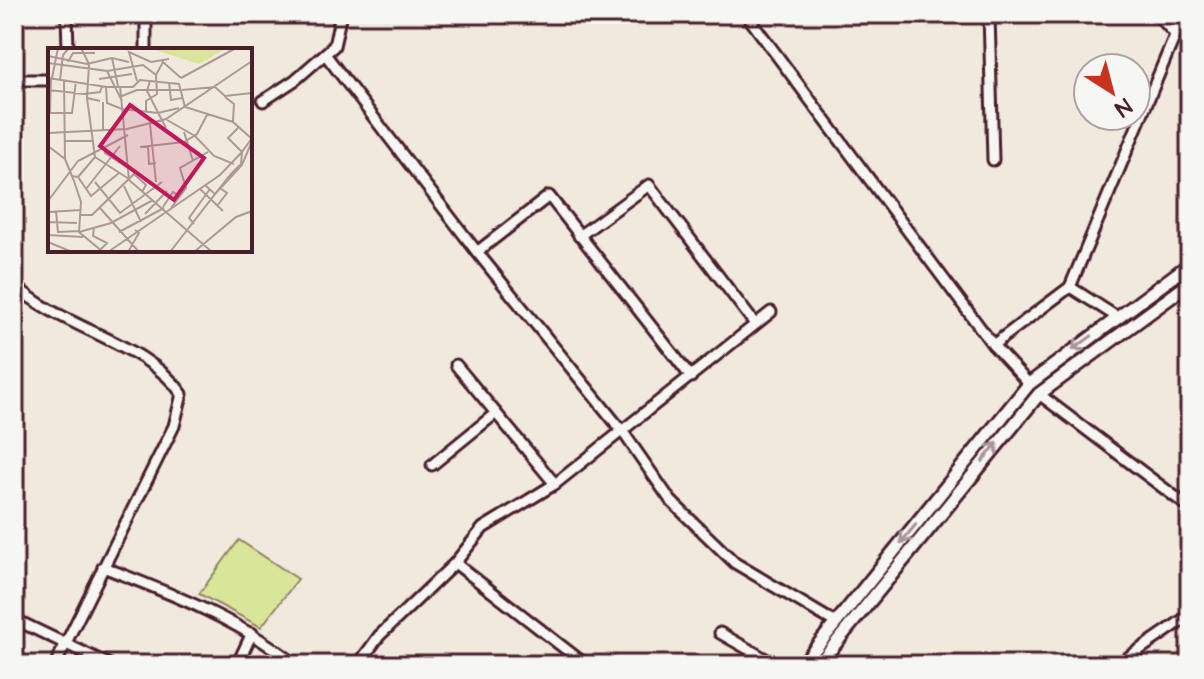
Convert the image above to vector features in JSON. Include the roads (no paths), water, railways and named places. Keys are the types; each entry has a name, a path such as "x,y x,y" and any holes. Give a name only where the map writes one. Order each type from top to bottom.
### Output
{"street":[{"path":"67,14 68,48"},
{"path":"146,14 146,48"},
{"path":"263,101 334,46 341,14"},
{"path":"746,14 993,345 1039,394 1190,508"},
{"path":"989,14 993,160"},
{"path":"1157,14 1174,33"},
{"path":"993,345 1070,287 1184,14"},
{"path":"325,54 477,252 623,432 671,501 710,542 745,570 836,623"},
{"path":"14,80 48,80"},
{"path":"579,236 649,185 755,324"},
{"path":"477,252 549,196 691,377"},
{"path":"802,665 1029,384 1190,264"},
{"path":"818,665 1039,394 1190,283"},
{"path":"14,284 32,302 109,339 173,380 182,394 174,426 55,665"},
{"path":"1070,287 1117,317"},
{"path":"358,665 379,636 455,563 483,528 555,484 771,312"},
{"path":"456,365 555,484"},
{"path":"432,465 496,413"},
{"path":"455,563 586,665"},
{"path":"103,567 210,610 252,633 296,665"},
{"path":"1117,665 1190,615"},
{"path":"14,619 110,665"},
{"path":"237,665 252,633"},
{"path":"720,633 776,665"}]}
